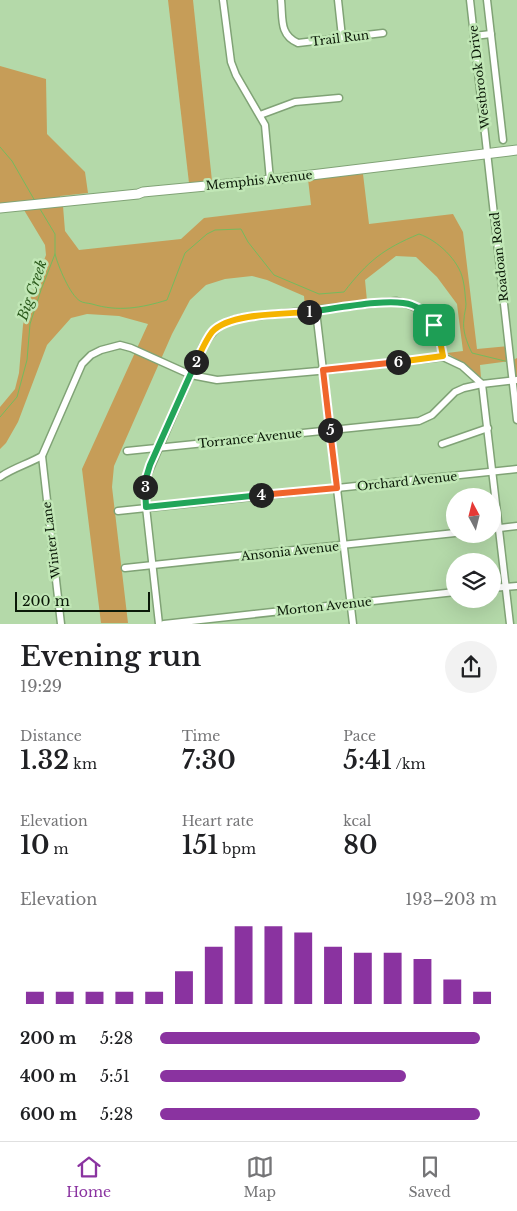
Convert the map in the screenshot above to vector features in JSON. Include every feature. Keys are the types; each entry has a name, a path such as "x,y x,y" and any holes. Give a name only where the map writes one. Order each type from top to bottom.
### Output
{"main road":[{"name":"Memphis Avenue","path":"0,208 270,180 517,150"}],"street":[{"path":"223,0 231,62 236,75 265,126 270,180"},
{"name":"Trail Run","path":"281,0 284,32 289,39 298,43 383,33"},
{"path":"338,0 342,37"},
{"name":"Westbrook Drive","path":"470,0 488,153"},
{"path":"487,0 503,140"},
{"path":"474,36 491,34"},
{"path":"260,115 295,102 340,98"},
{"name":"Roadoan Road","path":"488,153 517,420"},
{"path":"159,624 146,507 146,478 203,346 213,331 226,322 240,318 396,301 413,305 427,315 439,336 443,356"},
{"path":"316,311 353,624"},
{"path":"0,477 11,469 28,464 42,456 82,364 91,355 120,345 132,348 191,375 217,380 443,356 462,366 482,384 494,488"},
{"name":"Torrance Avenue","path":"127,451 419,421 432,415 455,392 513,378"},
{"path":"442,444 488,428"},
{"name":"Winter Lane","path":"42,456 61,624"},
{"name":"Orchard Avenue","path":"118,511 517,469"},
{"path":"501,528 517,526"},
{"name":"Ansonia Avenue","path":"125,568 446,534"},
{"path":"498,543 510,624"},
{"path":"501,587 517,586"},
{"name":"Morton Avenue","path":"164,624 446,593"}],"shaded area":[{"path":"168,0 193,0 212,181 189,183"},
{"path":"0,66 46,79 47,134 85,172 88,193 60,196 60,202 0,208"},
{"path":"363,174 369,224 453,214 463,232 477,349 509,346 511,361 517,358 517,391 513,391 510,361 480,365 481,378 447,353 463,351 457,304 437,277 416,257 396,256 365,280 367,301 305,308 304,296 267,280 252,276 225,279 206,285 190,300 172,334 114,466 112,487 128,623 101,623 82,469 148,324 119,316 87,314 71,318 47,345 18,422 6,443 0,449 0,407 15,389 19,373 23,325 29,301 46,255 45,245 24,210 63,206 65,231 79,250 181,239 204,218 311,205 308,179"}],"waterway":[{"name":"Big Creek","path":"0,147 12,161 35,201"},
{"name":"Big Creek","path":"0,417 17,397 27,360 30,324 55,254 55,234 40,209"},
{"path":"55,254 68,287 80,301 111,308 130,308 167,300 185,253 207,234 215,230 241,229 248,242 274,275 319,294 344,292 377,257 395,245 419,234 440,246 452,258 461,273 466,304 464,328 472,353 509,362"}],"route":[{"path":"396,301 413,305 427,315 434,325 439,336 443,356 323,370 337,488 146,507 146,478 150,465 203,346 213,331 226,322 240,318 396,301"}]}
